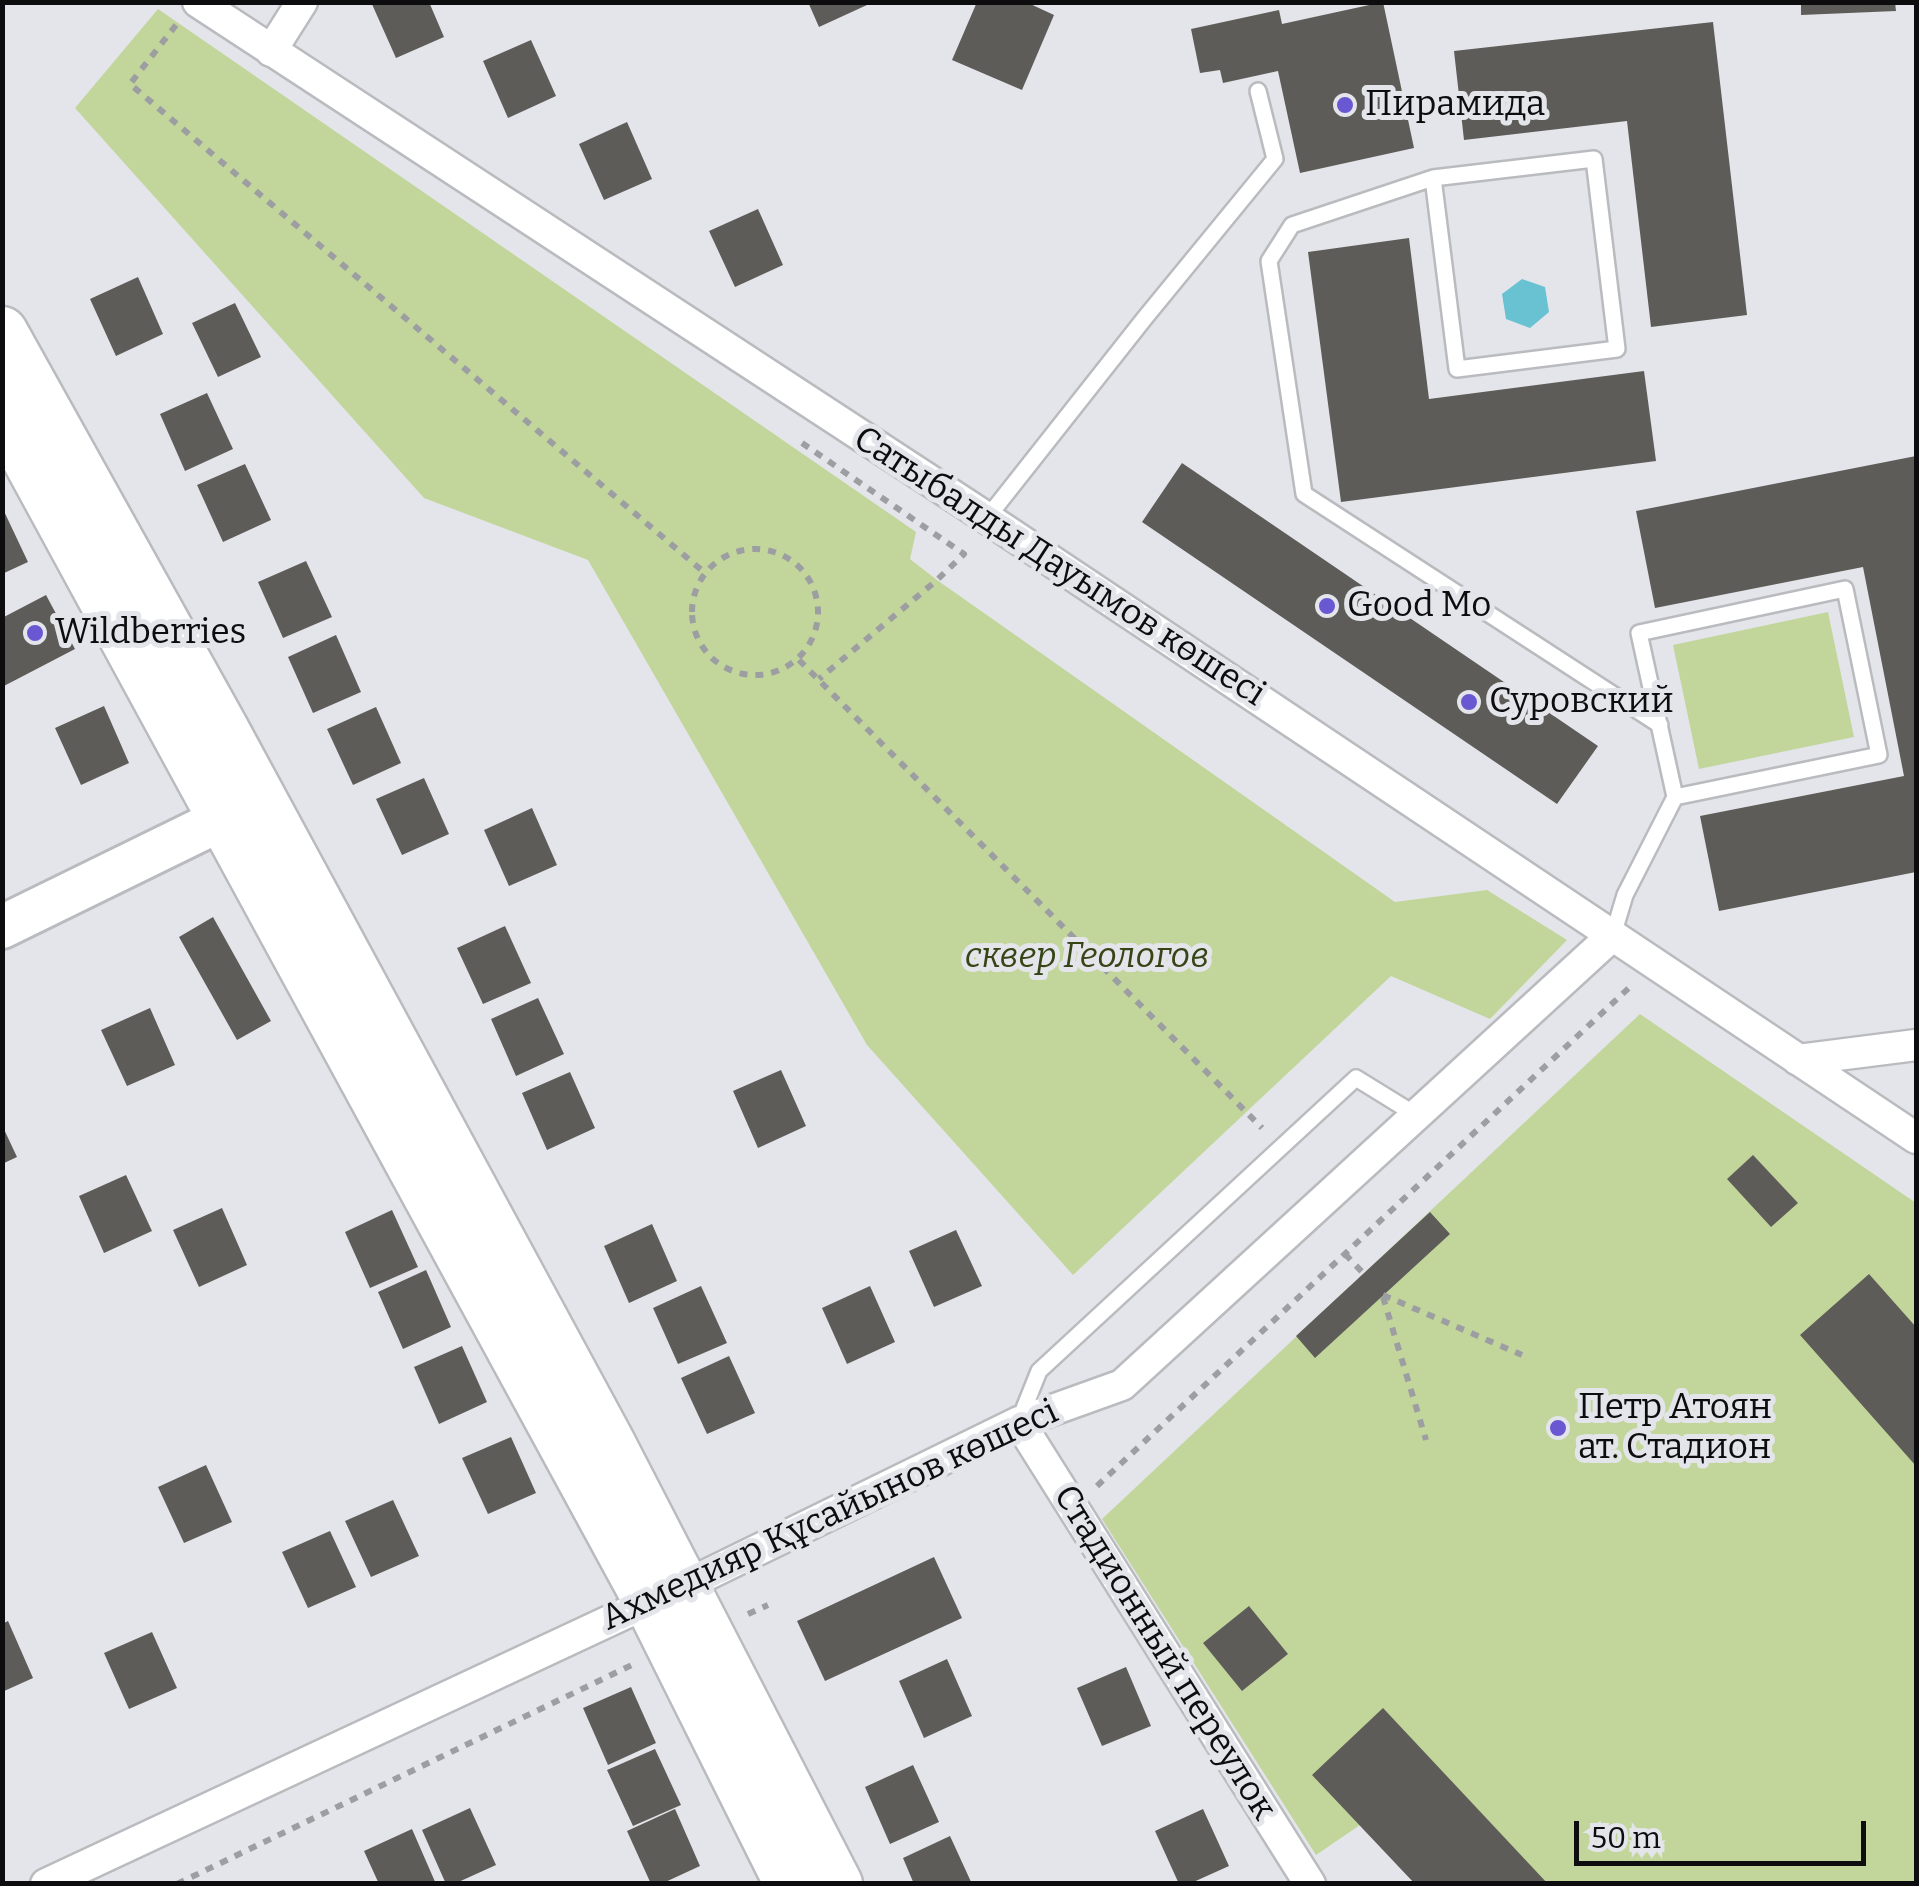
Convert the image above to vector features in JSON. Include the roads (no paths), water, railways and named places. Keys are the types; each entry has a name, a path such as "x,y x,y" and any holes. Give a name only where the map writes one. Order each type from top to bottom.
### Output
{"main road":[{"path":"2,332 242,809 689,1638 837,1884"},
{"path":"2,412 242,809"},
{"path":"689,1638 790,1884"}],"street":[{"path":"271,51 302,2"},
{"name":"Сатыбалды Дауымов көшесі","path":"191,9 271,51 987,518 1916,1138"},
{"path":"2,927 242,809"},
{"name":"Ахмедияр Құсайынов көшесі","path":"46,1884 666,1594 1019,1422 1122,1386 1612,935"},
{"path":"1798,1060 1916,1046"},
{"name":"Стадионный переулок","path":"1019,1422 1310,1884"}],"lane":[{"path":"987,518 1276,159 1258,91"},
{"path":"1433,178 1457,370 1618,349 1594,159 1433,178 1292,225 1270,261 1304,494 1660,725"},
{"path":"1612,935 1625,895 1675,797 1639,633 1845,588 1879,755 1675,797"},
{"path":"1019,1422 1039,1371 1356,1078 1416,1115"}],"water":[{"path":"1522,279 1545,287 1549,312 1530,328 1506,319 1502,294"}],"place":[{"name":"Пирамида","path":"1345,105"},
{"name":"Good Mo","path":"1327,606"},
{"name":"Wildberries","path":"35,633"},
{"name":"Суровский","path":"1469,702"},
{"name":"Петр Атоян ат. Стадион","path":"1558,1428"}],"park label":[{"name":"сквер Геологов","path":"1087,957"}]}
